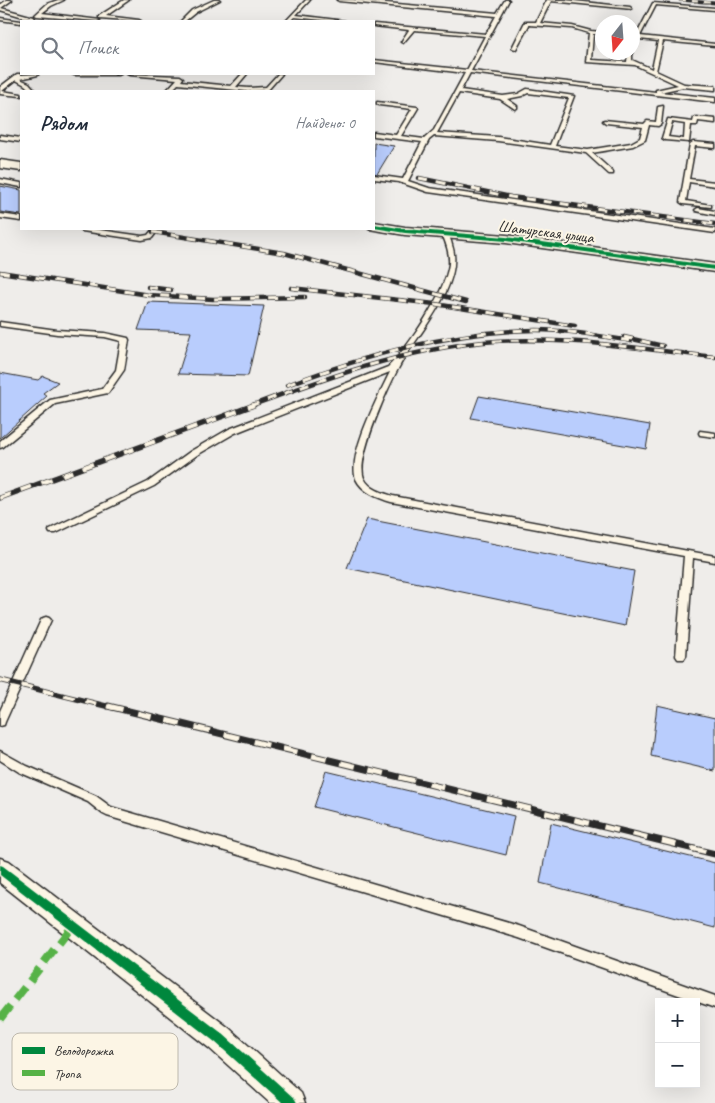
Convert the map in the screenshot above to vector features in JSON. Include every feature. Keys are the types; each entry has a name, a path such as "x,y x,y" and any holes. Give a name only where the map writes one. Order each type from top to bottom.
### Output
{"street":[{"path":"0,164 20,167"},
{"name":"Шатурская улица","path":"375,226 506,239 715,268"},
{"path":"0,869 219,1038 291,1103"}],"lane":[{"path":"0,8 10,0"},
{"path":"0,8 33,20 38,14 62,0"},
{"path":"38,14 98,20 111,13 127,0"},
{"path":"184,20 194,11 218,0"},
{"path":"289,20 308,0"},
{"path":"339,0 499,15"},
{"path":"404,182 426,141 436,131 507,0"},
{"path":"537,24 551,0 588,2 630,8"},
{"path":"640,30 655,4 715,10"},
{"path":"294,16 333,20"},
{"path":"0,19 20,22"},
{"path":"514,48 527,23 572,27 595,33"},
{"path":"375,25 487,35"},
{"path":"403,42 412,29"},
{"path":"591,32 588,60 638,64"},
{"path":"640,38 715,45"},
{"path":"654,71 660,40"},
{"path":"629,60 683,85"},
{"path":"375,62 408,63 467,72 715,100"},
{"path":"0,91 20,74"},
{"path":"15,78 31,75"},
{"path":"142,75 180,78 201,85 249,90 268,88 279,75"},
{"path":"232,88 244,75"},
{"path":"15,78 27,84 33,90"},
{"path":"169,90 180,78"},
{"path":"196,90 201,85"},
{"path":"652,93 683,85 715,88"},
{"path":"0,91 20,94"},
{"path":"457,91 500,96 521,96 527,91 572,97 552,146"},
{"path":"500,96 515,107"},
{"path":"380,104 415,108 398,137"},
{"path":"432,134 448,134 588,152 633,144 643,139 647,123 658,124 662,106"},
{"path":"715,121 696,119 695,124 670,120 665,138 715,146"},
{"path":"606,121 646,126"},
{"path":"688,123 690,142 683,202 709,206"},
{"path":"375,134 426,141"},
{"path":"0,137 20,140"},
{"path":"588,152 611,173"},
{"path":"375,177 404,182 428,190 715,231"},
{"path":"686,180 715,184"},
{"path":"0,181 20,184"},
{"path":"694,204 693,210 715,213"},
{"path":"0,216 20,220"},
{"path":"89,230 142,238 150,237 155,230"},
{"path":"445,234 452,252 450,276 443,291 398,363 366,434 357,469 359,477 366,487 391,499 715,560"},
{"path":"0,324 105,335 125,340 120,370 105,391 53,402 0,445"},
{"path":"53,531 151,484 194,453 232,431 382,373 398,363"},
{"path":"703,433 715,435"},
{"path":"681,656 689,554"},
{"path":"0,722 46,620"},
{"path":"0,755 23,769 92,799 107,811 519,932 715,1002"}],"building":[{"path":"375,143 394,146 377,174 375,173"},
{"path":"0,186 20,190 20,215 0,212"},
{"path":"148,302 264,306 248,376 178,374 191,332 138,330"},
{"path":"0,373 38,380 43,376 58,382 43,393 47,396 0,438"},
{"path":"479,396 650,425 646,449 471,418"},
{"path":"367,519 634,571 625,626 347,568"},
{"path":"657,705 715,718 715,771 651,756"},
{"path":"326,771 514,816 506,855 314,807"},
{"path":"551,823 715,863 715,928 540,883"}],"railway":[{"path":"680,0 715,3"},
{"path":"419,178 511,197 715,224"},
{"path":"153,232 284,253 466,302"},
{"path":"0,272 149,295 213,299 305,297"},
{"path":"148,287 171,290"},
{"path":"291,288 435,304 575,326"},
{"path":"287,385 378,355 441,340 472,335 504,331 548,330 631,341"},
{"path":"624,337 663,346"},
{"path":"250,406 307,385 394,358 424,351 484,342 542,340 629,347 715,357"},
{"path":"0,498 254,405"},
{"path":"0,680 114,708"},
{"path":"108,706 715,854"}],"marked path":[{"path":"0,1019 74,924"}],"cycle path":[{"path":"375,226 405,231 506,239 715,268"},
{"path":"0,869 219,1038 291,1103"}]}
